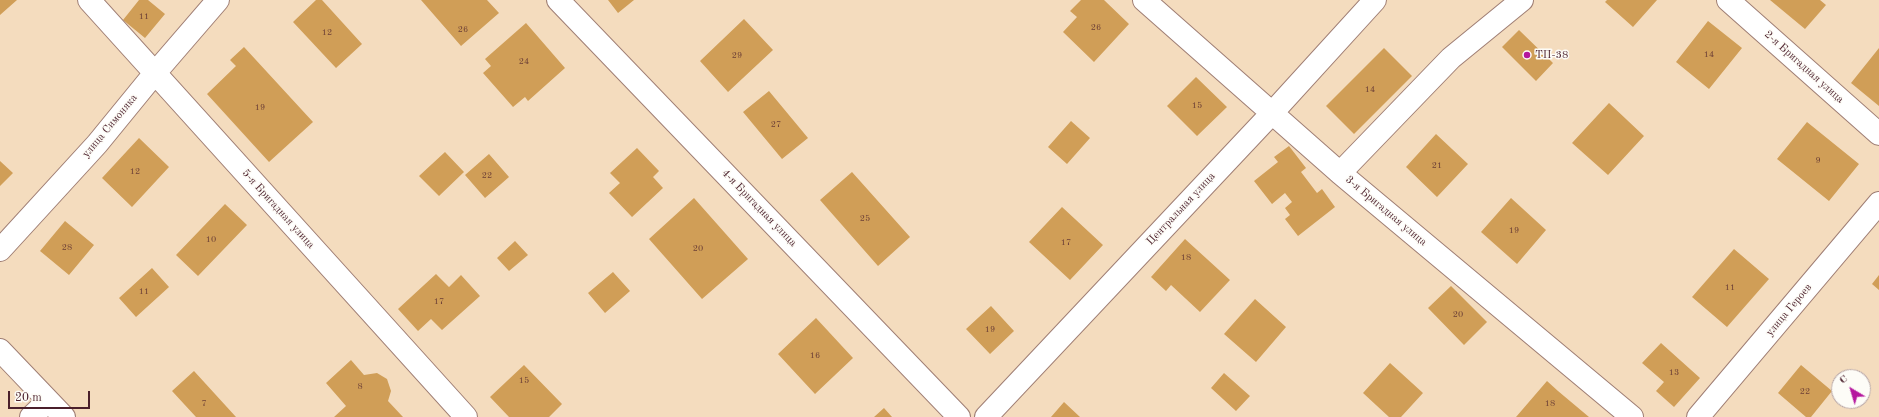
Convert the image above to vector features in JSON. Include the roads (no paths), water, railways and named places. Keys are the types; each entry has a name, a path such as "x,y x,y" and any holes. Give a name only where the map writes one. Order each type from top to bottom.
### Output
{"street":[{"name":"5-я Бригадная улица","path":"89,0 466,417"},
{"name":"улица Симоняка","path":"0,250 97,144 155,73 218,0"},
{"name":"4-я Бригадная улица","path":"558,0 959,417"},
{"name":"3-я Бригадная улица","path":"1144,0 1273,112 1340,173 1632,417"},
{"name":"Центральная улица","path":"986,417 1273,112 1375,0"},
{"path":"1340,173 1451,58 1522,0"},
{"name":"2-я Бригадная улица","path":"1728,0 1879,134"},
{"name":"улица Героев","path":"1698,417 1879,203"},
{"path":"0,350 64,417"},
{"path":"30,417 48,401"}],"place":[{"name":"ТП-38","path":"1527,55"}]}
